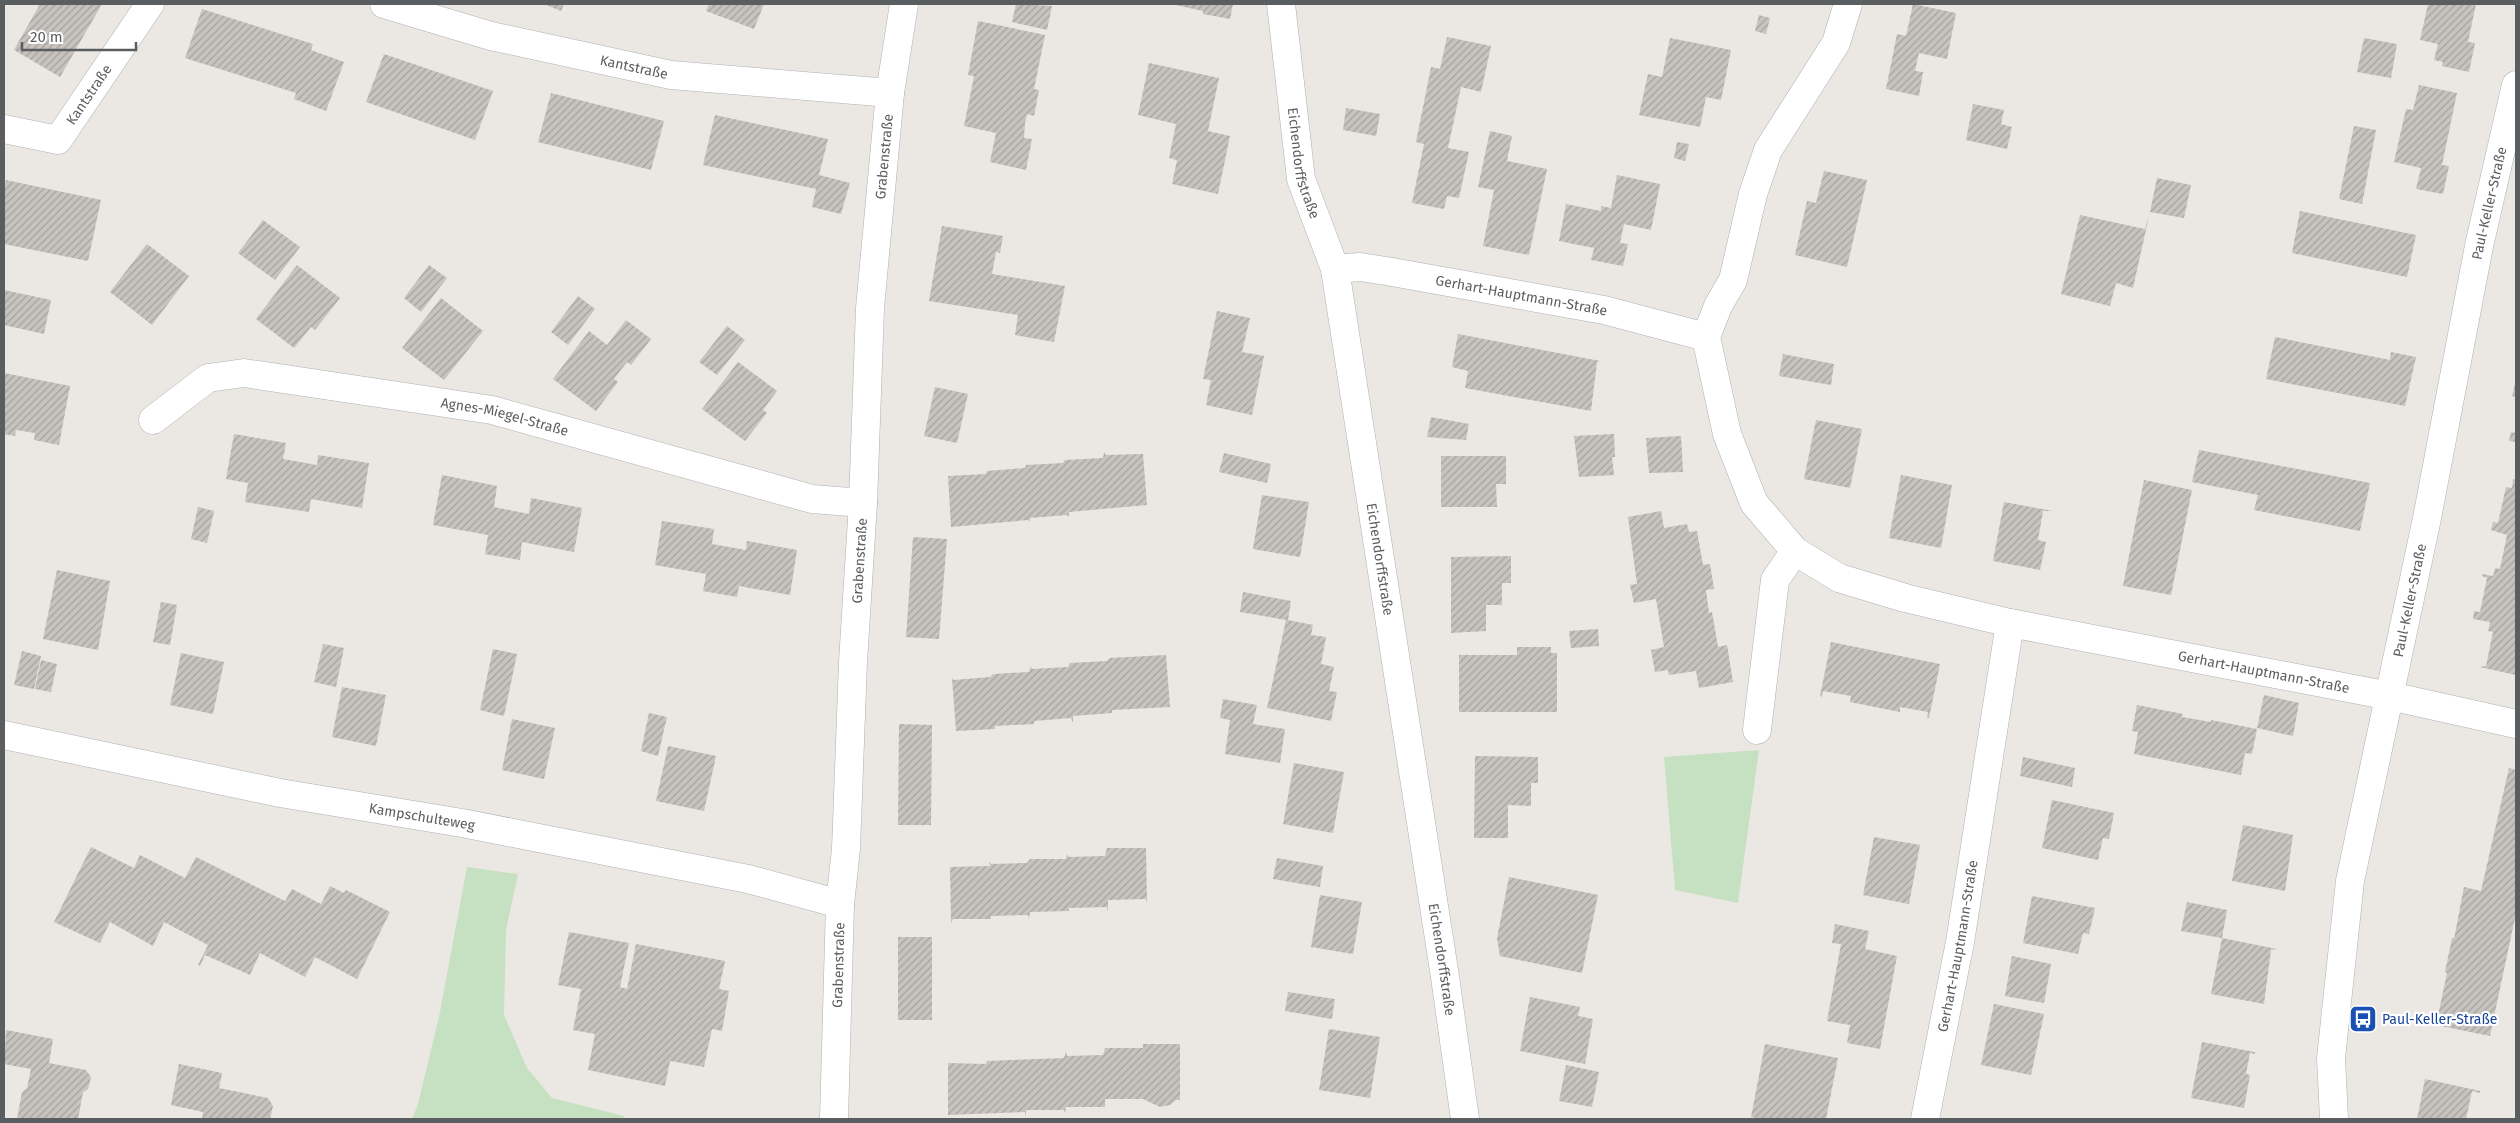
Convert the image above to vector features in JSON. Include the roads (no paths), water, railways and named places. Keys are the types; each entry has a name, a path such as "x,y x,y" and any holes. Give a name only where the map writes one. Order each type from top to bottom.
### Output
{"street":[{"name":"Kantstraße","path":"4,129 58,140 150,4"},
{"name":"Kantstraße","path":"384,4 491,36 671,75 890,93"},
{"name":"Grabenstraße","path":"834,1119 840,904 846,849 853,662 863,502 870,308 890,93 904,4"},
{"name":"Eichendorffstraße","path":"1281,4 1300,179 1335,268 1442,958 1465,1119"},
{"path":"1706,337 1718,306 1733,280 1753,194 1768,150 1836,42 1848,4"},
{"name":"Paul-Keller-Straße","path":"2334,1119 2331,1058 2350,881 2427,518 2479,246 2516,85"},
{"name":"Gerhart-Hauptmann-Straße","path":"1335,268 1360,267 1604,310 1706,337 1727,434 1754,503 1795,551 1838,578 1905,598 2010,623 2390,696 2516,724"},
{"name":"Agnes-Miegel-Straße","path":"153,420 208,378 244,373 492,410 812,499 863,502"},
{"path":"1757,730 1775,580 1795,551"},
{"name":"Gerhart-Hauptmann-Straße","path":"1926,1119 1960,942 2010,623"},
{"name":"Kampschulteweg","path":"4,735 280,793 462,823 748,879 840,904"}],"place":[{"name":"Paul-Keller-Straße","path":"2363,1019"}]}
